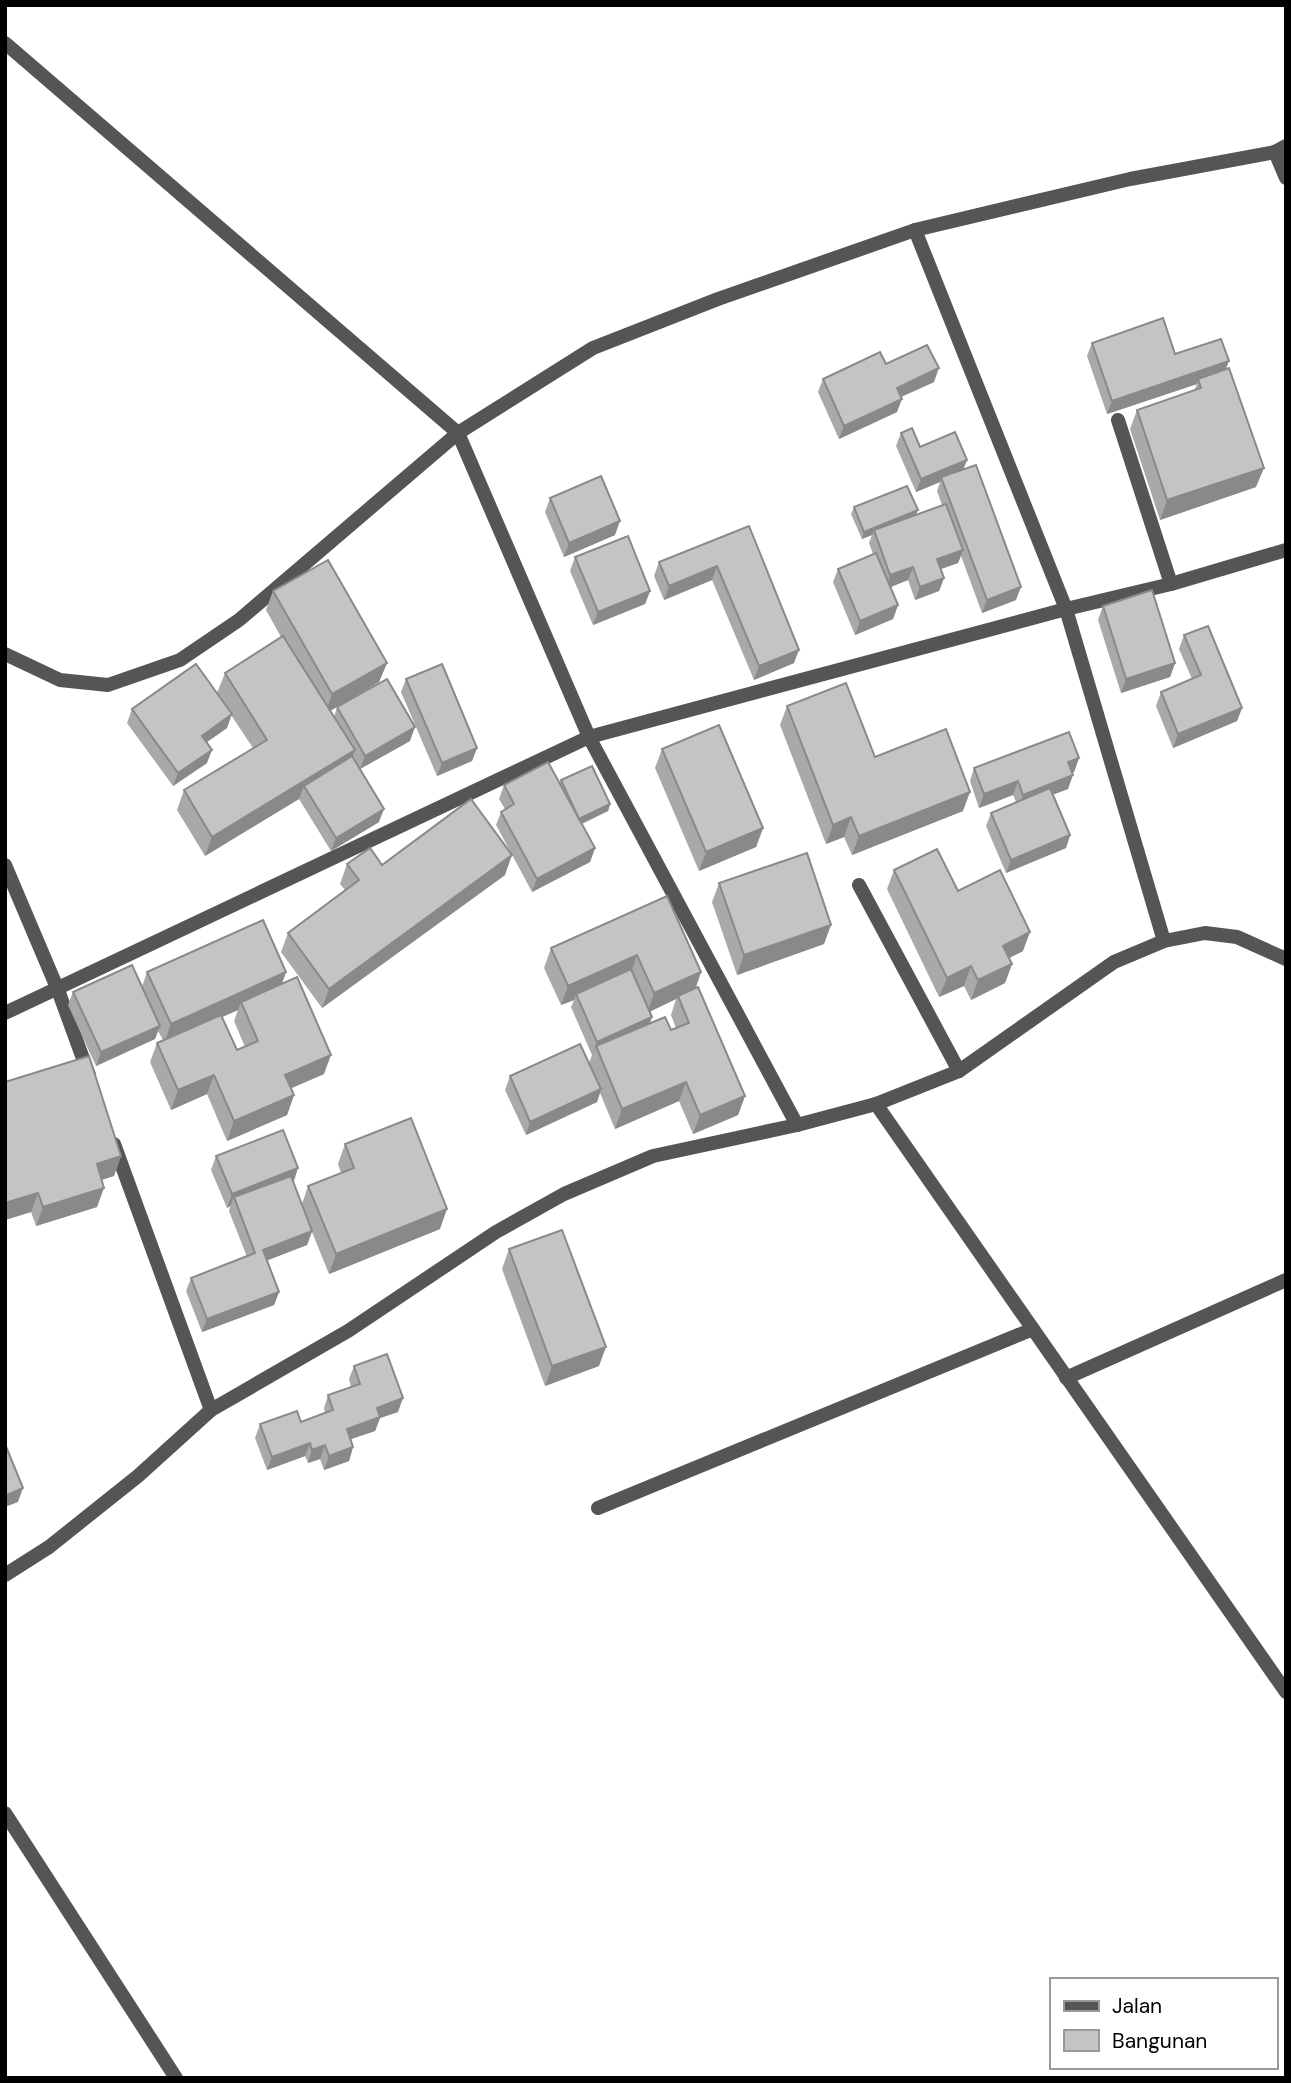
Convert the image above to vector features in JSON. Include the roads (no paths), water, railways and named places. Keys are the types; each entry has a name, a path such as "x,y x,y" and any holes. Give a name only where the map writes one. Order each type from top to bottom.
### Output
{"street":[{"path":"5,43 458,433 589,737 797,1125"},
{"path":"5,654 60,680 108,685 180,660 239,620 458,433 593,348 718,299 915,230 1130,179 1280,149 1286,178"},
{"path":"915,230 1066,609 1164,941"},
{"path":"1118,421 1171,584"},
{"path":"5,1013 589,737 1066,609 1171,584 1286,550"},
{"path":"5,865 58,990 96,1095"},
{"path":"859,885 959,1071"},
{"path":"5,1575 49,1547 138,1476 211,1410 348,1331 496,1232 564,1194 653,1156 797,1125 876,1104 959,1071 1114,962 1164,941 1205,933 1237,937 1286,959"},
{"path":"876,1104 1286,1692"},
{"path":"110,1135 211,1410"},
{"path":"1066,1378 1286,1280"},
{"path":"598,1508 1033,1329"},
{"path":"5,1813 176,2078"}]}
